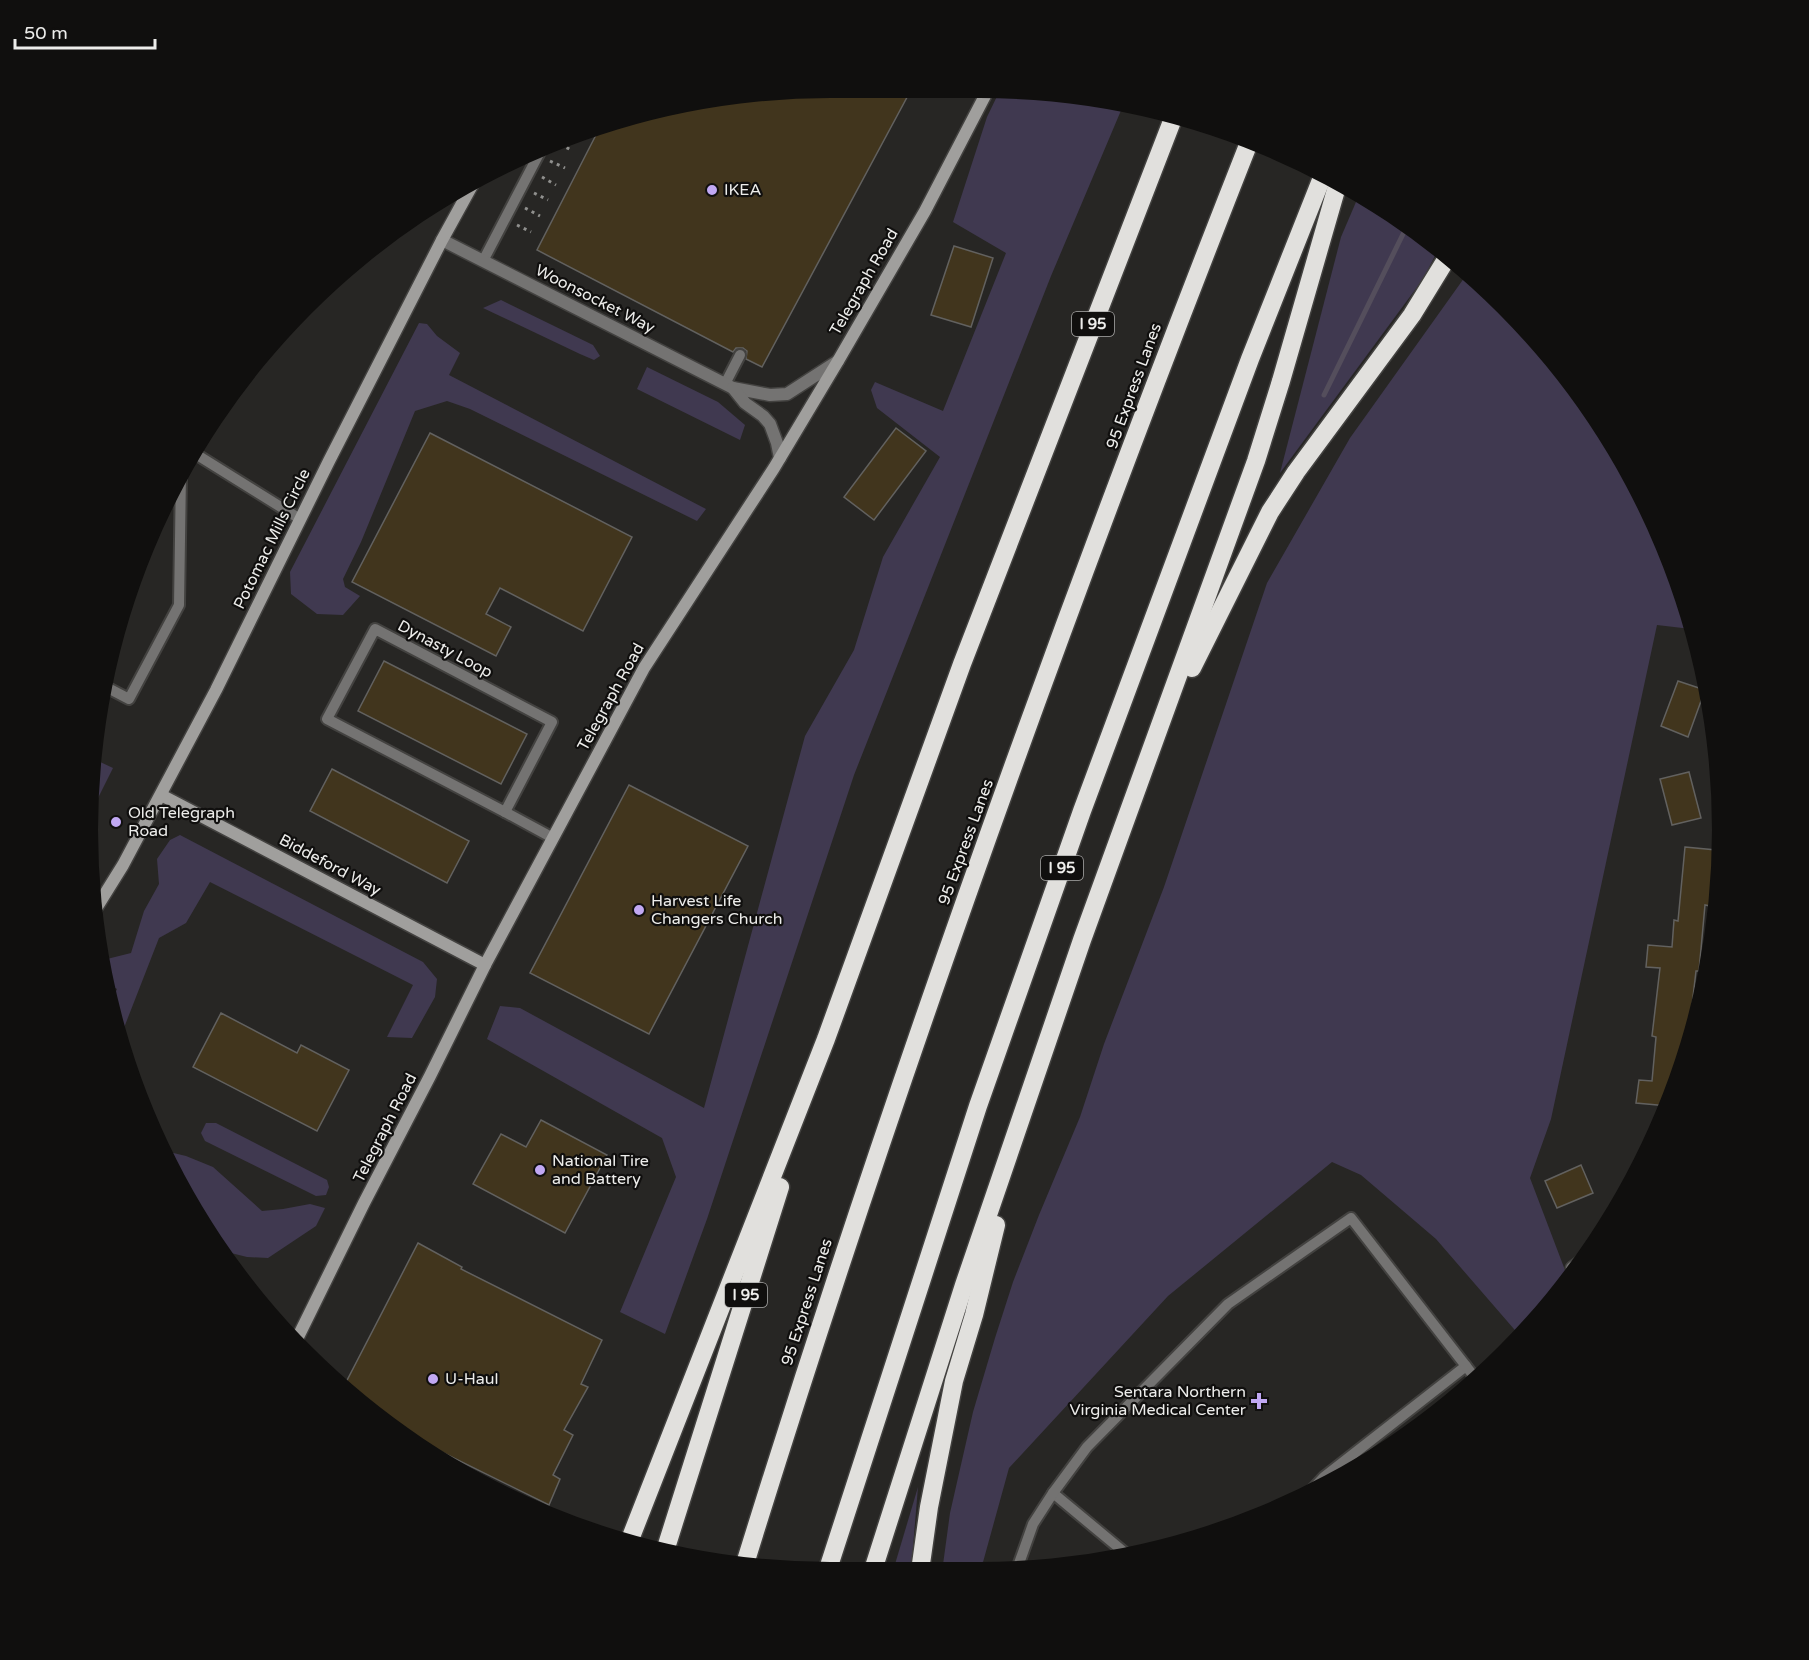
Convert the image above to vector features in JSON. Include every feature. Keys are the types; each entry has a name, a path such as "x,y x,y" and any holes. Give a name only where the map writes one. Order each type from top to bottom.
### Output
{"highway":[{"name":"I 95","path":"667,1544 826,1040 962,664 1171,123"},
{"name":"95 Express Lanes","path":"747,1557 835,1278 901,1084 1031,719 1169,346 1247,148"},
{"name":"I 95","path":"830,1562 978,1106 1078,822 1250,359 1320,182"},
{"path":"876,1562 964,1286 1082,940 1260,449 1336,191"},
{"path":"1150,753 1270,512 1296,472 1412,315 1443,264"},
{"path":"632,1535 826,1040"},
{"path":"921,1562 929,1507 954,1381 974,1315 1026,1106"}],"main road":[{"name":"Telegraph Road","path":"299,1334 485,965 644,668 780,458 838,361 925,211 984,98"},
{"name":"Potomac Mills Circle","path":"101,900 123,865 216,690 300,519 467,194"},
{"name":"Biddeford Way","path":"160,795 485,965"}],"street":[{"name":"Woonsocket Way","path":"442,240 729,386 770,395 787,394 838,361"},
{"name":"Woonsocket Way","path":"729,386 770,424 780,458"}],"lane":[{"path":"483,261 537,159"},
{"path":"729,386 740,355"},
{"path":"200,457 300,519"},
{"path":"112,690 129,699 178,605 181,492"},
{"name":"Dynasty Loop","path":"505,812 552,722 375,629 327,719 554,838"},
{"path":"1020,1561 1033,1524 1087,1447 1228,1304 1351,1218 1471,1373"},
{"path":"1330,1472 1466,1366"},
{"path":"1053,1493 1120,1548"}],"path":[{"path":"566,147 573,151"}],"shaded area":[{"path":"996,98 1075,104 1120,112 1051,276 854,775 707,1219 665,1334 620,1312 676,1177 662,1138 487,1039 500,1006 520,1008 704,1108 805,736 854,650 883,557 940,457 877,408 871,390 875,382 943,411 1006,253 953,222 987,117"},
{"path":"1356,203 1386,221 1435,257 1423,279 1280,473 1341,237"},
{"path":"1463,280 1530,347 1588,423 1636,506 1656,550 1683,628 1657,625 1551,1119 1530,1178 1565,1269 1514,1330 1436,1239 1361,1175 1332,1162 1168,1296 1009,1468 983,1562 943,1562 950,1513 973,1412 1013,1282 1080,1117 1104,1044 1164,887 1267,583 1350,438"},
{"path":"501,300 593,345 600,356 594,360 483,308"},
{"path":"419,323 427,324 437,336 460,353 449,375 706,509 697,521 470,409 447,401 415,411 361,542 343,579 345,587 360,596 343,615 317,614 291,594 290,572"},
{"path":"647,367 718,402 745,425 740,440 637,389"},
{"path":"101,762 113,768 99,797"},
{"path":"180,835 423,962 437,979 435,997 412,1038 387,1037 413,985 210,882 186,923 159,938 124,1027 110,958 131,953 144,911 159,884 157,859 170,840"},
{"path":"206,1123 216,1123 327,1180 329,1187 326,1195 316,1196 205,1141 201,1133"},
{"path":"172,1153 213,1167 262,1211 310,1204 325,1208 316,1226 268,1258 233,1253 221,1237"},
{"path":"918,1487 912,1562 896,1562"}],"building":[{"name":"IKEA","path":"907,98 762,367 746,359 747,351 743,348 736,348 733,352 537,250 596,136 640,122 734,104 782,99"},
{"path":"954,246 993,258 971,327 931,315"},
{"path":"896,428 926,451 874,520 844,497"},
{"path":"430,433 632,537 583,631 500,588 486,614 511,627 496,656 352,582"},
{"path":"384,661 527,734 501,784 358,711"},
{"path":"1678,681 1697,687 1700,704 1688,737 1661,726"},
{"path":"332,769 469,841 447,883 310,811"},
{"path":"1689,772 1701,818 1672,825 1660,779"},
{"name":"Harvest Life Changers Church","path":"629,785 748,846 649,1034 530,973"},
{"path":"1685,847 1711,850 1701,950 1687,1020 1658,1105 1636,1103 1639,1080 1652,1081 1656,1037 1652,1036 1660,968 1646,967 1648,945 1672,947 1674,920 1678,921"},
{"path":"221,1013 297,1053 301,1045 349,1070 317,1131 193,1067"},
{"name":"National Tire and Battery","path":"541,1120 607,1155 565,1233 473,1184 501,1134 526,1147"},
{"path":"1581,1165 1593,1193 1557,1208 1545,1181"},
{"name":"U-Haul","path":"418,1243 462,1267 461,1269 602,1340 581,1384 588,1387 564,1430 573,1435 553,1475 560,1479 549,1505 456,1459 423,1439 347,1381"}],"waterway":[{"path":"1324,395 1403,233"}],"place":[{"name":"IKEA","path":"712,190"},
{"name":"Old Telegraph Road","path":"116,822"},
{"name":"Harvest Life Changers Church","path":"639,910"},
{"name":"National Tire and Battery","path":"540,1170"},
{"name":"U-Haul","path":"433,1379"},
{"name":"Sentara Northern Virginia Medical Center","path":"1259,1401"}]}
